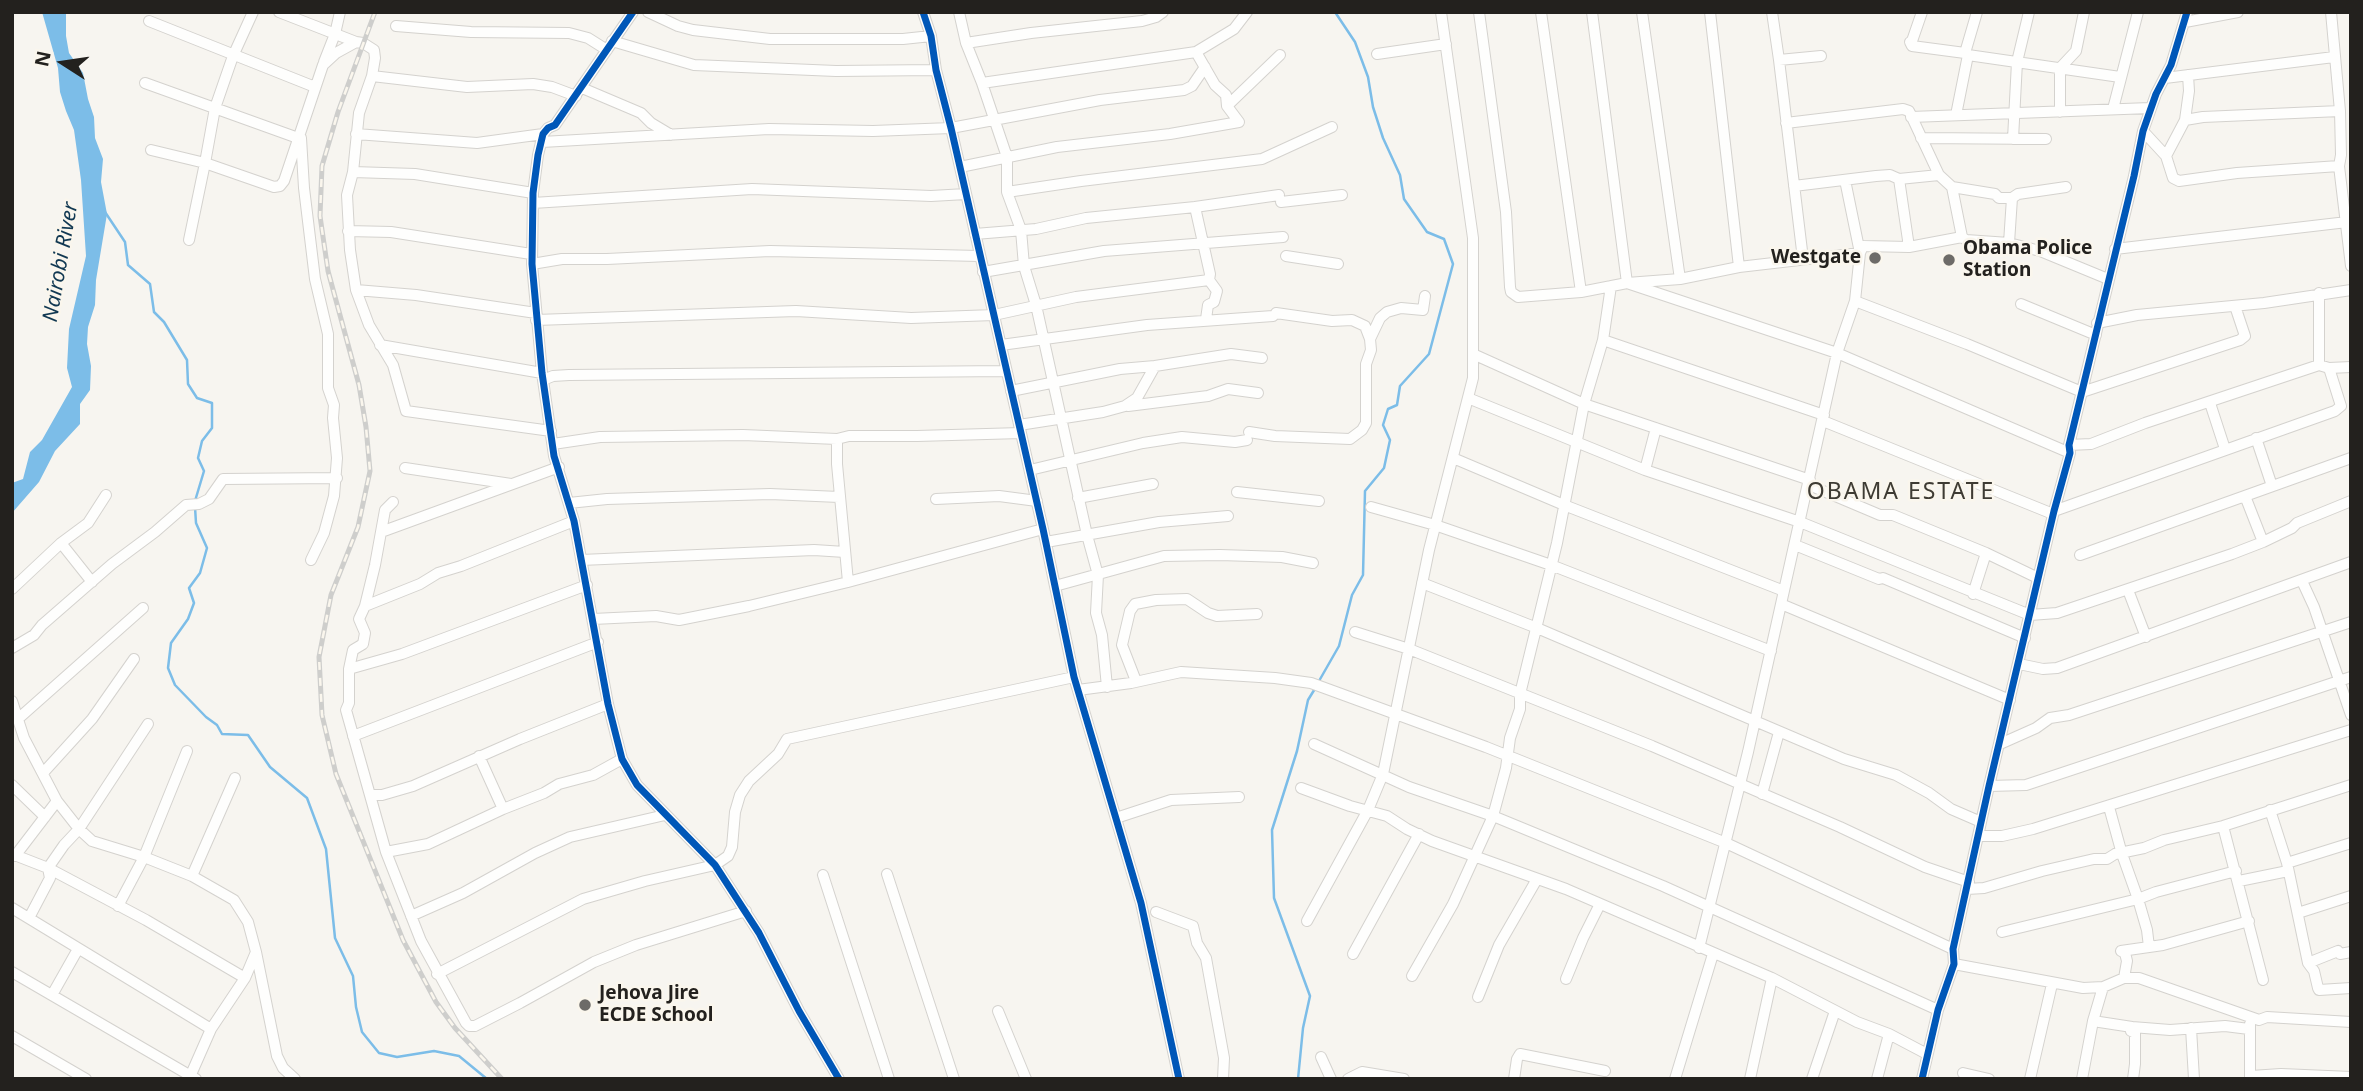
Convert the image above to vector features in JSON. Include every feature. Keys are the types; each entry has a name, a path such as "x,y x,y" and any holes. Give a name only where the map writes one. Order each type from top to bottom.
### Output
{"street":[{"path":"189,240 215,108 233,56 253,12"},
{"path":"279,12 363,43 374,50 372,76 361,102 353,172 346,201 348,231 356,290 369,325 392,363 406,411 551,431"},
{"path":"151,150 205,163 277,187 284,181 335,34 340,12"},
{"path":"633,12 579,92 542,138 533,198 531,259 542,377 554,456 574,521 608,704 622,759 637,785 715,865 746,911 839,1079"},
{"path":"648,12 693,30 770,39 903,39 931,36"},
{"path":"923,12 931,36 936,70 1030,470 1074,677 1141,903 1179,1079"},
{"path":"958,12 966,43 1007,157 1007,192 1021,230 1024,266 1036,305 1078,498 1098,575 1096,613 1102,635 1107,687"},
{"path":"966,43 1142,21 1163,12"},
{"path":"982,83 1196,51 1234,29 1247,12"},
{"path":"1307,921 1368,810 1383,775 1435,525 1473,378 1473,238 1441,12"},
{"path":"1479,12 1506,212 1511,292 1522,298 1581,292 1628,283 1680,279 1740,267 1860,253"},
{"path":"1541,12 1581,292"},
{"path":"1592,12 1628,283"},
{"path":"1642,12 1680,279"},
{"path":"1710,12 1740,267"},
{"path":"1772,12 1803,259"},
{"path":"1922,12 1910,42 1912,46 2120,77"},
{"path":"1956,115 1977,12"},
{"path":"2014,139 2017,62 2029,12"},
{"path":"2060,112 2060,68 2076,51 2084,12"},
{"path":"2113,109 2138,12"},
{"path":"1922,1079 1938,1010 1954,964 1953,949 1989,786 2143,131 2186,17 2238,12"},
{"path":"2332,12 2351,266"},
{"path":"149,21 315,87"},
{"path":"396,26 471,32 569,33 609,46 694,65 845,72 936,70"},
{"path":"323,65 336,53 356,42"},
{"path":"1377,54 1446,44"},
{"path":"960,167 1057,147 1170,134 1239,122 1227,106 1226,95 1215,85 1196,51"},
{"path":"1227,106 1280,55"},
{"path":"1779,60 1821,56"},
{"path":"2165,78 2334,57"},
{"path":"356,134 477,143 769,129 873,131 951,128 1100,100 1184,90 1192,86 1205,67"},
{"path":"2166,156 2185,120 2188,75"},
{"path":"372,76 467,87 533,84 579,92 640,113 671,135"},
{"path":"2337,83 2351,82"},
{"path":"145,83 299,135"},
{"path":"1911,117 2150,108"},
{"path":"1786,123 1903,109 1909,111 1939,175 1952,187 1995,194 1999,198 2012,198 2018,194 2066,187"},
{"path":"2185,120 2340,111"},
{"path":"1007,192 1262,159 1332,127"},
{"path":"2143,131 2166,156 2173,178 2185,182 2344,158"},
{"path":"299,135 314,279 328,334 328,388 334,405 332,418 337,478 329,519 312,560"},
{"path":"1921,138 2046,139"},
{"path":"353,172 415,173 533,198 752,189 931,196 966,194"},
{"path":"1794,186 1890,175 1899,179 1939,175"},
{"path":"1899,179 1909,247"},
{"path":"1845,180 1860,253"},
{"path":"1952,187 1962,237"},
{"path":"975,234 1021,230 1086,218 1280,198 1342,195"},
{"path":"2009,243 2012,198"},
{"path":"1195,207 1210,274 1209,280 1217,291 1214,302 1208,305 1206,319"},
{"path":"2115,249 2348,224"},
{"path":"348,231 391,232 531,259 631,258 770,251 979,256"},
{"path":"984,272 1104,251 1283,237"},
{"path":"1699,948 1771,651 1837,354 1855,301 1863,246 1909,247 1962,237 1966,240 2009,243 2053,255 2108,279"},
{"path":"1286,256 1338,264"},
{"path":"356,290 415,295 536,316 796,311 911,318 994,315 1076,297 1209,280"},
{"path":"1628,283 1837,354 2070,449 2324,366 2351,367"},
{"path":"1412,976 1453,904 1493,816 1558,543 1584,404 1603,340 1611,286"},
{"path":"2097,323 2117,317 2235,306 2351,290"},
{"path":"1603,340 1824,418 2054,513 2332,412 2340,405 2324,366 2319,293"},
{"path":"1370,339 1380,318 1387,312 1401,308 1423,310 1425,296"},
{"path":"1855,301 1968,344 2081,392 2240,340 2245,337 2235,306"},
{"path":"2021,304 2096,335"},
{"path":"1001,345 1147,325 1274,314 1332,321 1352,320 1365,326 1370,339 1371,351 1366,364 1366,423 1363,430 1350,439 1248,436 1228,442 1182,437 1143,443 1030,470"},
{"path":"380,345 542,377 1006,371"},
{"path":"1011,391 1120,369 1231,354 1262,358"},
{"path":"1473,354 1584,404 1809,483 1881,514 1893,515 1986,553 2038,578"},
{"path":"1125,406 1137,398 1155,366"},
{"path":"553,444 600,436 743,435 837,439 849,436 918,436 1020,429 1125,406 1208,396 1228,389 1258,393"},
{"path":"1468,398 1645,470 1800,522 2030,615 2057,613 2128,590 2263,542 2297,523 2351,501"},
{"path":"2210,403 2225,449"},
{"path":"1645,470 1656,428"},
{"path":"2256,438 2272,486"},
{"path":"837,439 839,498 848,582"},
{"path":"1453,458 1564,505 1784,591"},
{"path":"2080,555 2351,458"},
{"path":"381,532 559,467"},
{"path":"405,468 511,484"},
{"path":"12,648 34,635 112,564 186,505 209,499 219,482 227,478 337,478"},
{"path":"1078,498 1153,484"},
{"path":"1237,492 1319,501"},
{"path":"569,503 607,499 770,494 839,498"},
{"path":"12,589 61,543 88,523 106,495"},
{"path":"936,499 999,496 1037,501"},
{"path":"2245,496 2263,542"},
{"path":"393,502 385,510 365,606 359,619 365,633 363,644 353,650 349,669 349,703 346,710 386,852 437,974 466,1023 475,1026 594,962 636,945 746,911"},
{"path":"1371,507 1435,525 1551,565 1771,651"},
{"path":"1046,542 1159,522 1227,516"},
{"path":"365,606 420,584 438,573 574,521"},
{"path":"593,619 656,616 679,620 749,606 1043,529"},
{"path":"61,543 92,582"},
{"path":"1795,545 2025,638"},
{"path":"582,560 814,550 845,552"},
{"path":"1973,594 1986,553"},
{"path":"1055,586 1164,556 1271,556 1313,563"},
{"path":"2019,664 2057,668 2351,562"},
{"path":"2302,581 2351,715"},
{"path":"1422,583 1537,628 1844,759 1896,775 1951,809 1981,822"},
{"path":"349,669 413,650 587,585"},
{"path":"2128,590 2146,637"},
{"path":"1136,681 1122,645 1130,611 1135,604 1187,599 1217,616 1257,614"},
{"path":"1781,604 2010,700"},
{"path":"19,718 143,608"},
{"path":"2000,744 2036,728 2050,718 2069,715 2351,622"},
{"path":"1355,632 1409,649 1739,783 1925,867 1968,885 1984,888 2042,871 2144,849 2164,840 2223,826 2351,785"},
{"path":"353,736 597,642"},
{"path":"43,773 92,719 134,659"},
{"path":"1078,690 1181,672 1275,678 1316,685 1507,755 1726,843 1953,949"},
{"path":"437,974 583,900 645,881 715,865 728,856 732,848 735,813 740,795 749,781 778,754 787,739 1074,677"},
{"path":"1989,786 2026,785 2351,677"},
{"path":"12,701 24,738 57,801 92,841 192,876 234,900 248,922 276,1056 295,1079"},
{"path":"370,795 382,795 413,786 608,704"},
{"path":"29,918 50,877 48,868 79,829 148,724"},
{"path":"1978,836 2014,834 2109,807 2351,730"},
{"path":"1762,794 1779,732"},
{"path":"1314,744 1383,775 1493,816 1710,907 1938,1010"},
{"path":"118,906 144,857 187,751"},
{"path":"479,756 503,809"},
{"path":"386,852 428,844 559,784 593,775 622,759"},
{"path":"192,876 236,778"},
{"path":"12,785 46,817"},
{"path":"1301,788 1387,816 1432,841 1566,889 1772,978 1927,1054"},
{"path":"1116,818 1171,800 1239,797"},
{"path":"57,801 14,855 48,868 146,920 245,978"},
{"path":"2109,807 2147,930 2148,947"},
{"path":"2270,810 2288,867 2308,963 2314,971 2319,990 2351,988"},
{"path":"411,916 570,838 665,815"},
{"path":"2223,826 2263,980"},
{"path":"1353,954 1419,834"},
{"path":"2003,932 2138,899 2166,889 2288,867 2351,843"},
{"path":"887,874 954,1079"},
{"path":"823,875 889,1079"},
{"path":"1478,998 1499,945 1536,879"},
{"path":"2298,913 2351,895"},
{"path":"1566,979 1600,904"},
{"path":"12,908 211,1029"},
{"path":"1156,912 1193,926 1206,958 1224,1058 1223,1079"},
{"path":"2124,978 2127,961 2121,951 2148,947 2249,921"},
{"path":"52,995 78,949"},
{"path":"2308,963 2338,951 2340,954 2351,952"},
{"path":"12,971 192,1078 211,1029 245,978 256,952"},
{"path":"1675,1079 1713,954"},
{"path":"1954,964 2083,988 2103,987 2124,978 2146,979 2250,1023"},
{"path":"1750,1079 1772,978"},
{"path":"2030,1079 2052,984"},
{"path":"2082,1079 2093,1021 2103,987"},
{"path":"998,1011 1026,1079"},
{"path":"1812,1079 1835,1011"},
{"path":"2093,1021 2132,1027 2191,1028 2250,1023 2351,1022"},
{"path":"2250,1023 2250,1077 2281,1074 2351,1077"},
{"path":"2132,1027 2135,1033 2136,1065 2133,1079"},
{"path":"2191,1028 2194,1079"},
{"path":"1877,1079 1889,1034"},
{"path":"12,1036 86,1079"},
{"path":"1514,1079 1520,1054 1605,1071"},
{"path":"1321,1057 1331,1079"},
{"path":"1348,1079 1362,1072 1404,1079"},
{"path":"1963,1073 1989,1079"}],"water":[{"path":"42,12 66,12 69,53 83,73 94,117 95,138 103,159 101,182 107,214 96,280 95,305 88,327 90,390 80,404 80,424 55,451 39,482 12,513 12,483 23,479 30,452 42,440 72,387 67,368 69,329 86,256 81,180 74,130 60,92 58,68"}],"waterway":[{"path":"1319,681 1339,646 1352,595 1363,575 1365,491 1384,468 1390,440 1383,425 1388,409 1397,405 1400,386 1429,354 1453,264 1444,239 1427,232 1404,199 1400,175 1383,138 1373,107 1368,77 1355,42 1335,12"},
{"path":"105,212 125,242 128,265 150,284 154,312 164,322 187,360 188,384 197,398 212,403 212,428 202,441 198,458 204,471 195,501"},
{"path":"195,507 196,523 207,548 200,573 189,588 194,603 188,619 171,643 168,668 175,685 217,725 222,734 248,735 270,767 307,798 326,849 335,938 353,976 362,1032 379,1053 397,1057 434,1051 459,1056 487,1079"},
{"path":"1298,1079 1303,1028 1310,996 1274,898 1272,830 1297,751 1308,700 1316,687"}],"railway":[{"path":"375,12 338,112 322,166 320,216 328,271 359,385 370,471 358,527 331,595 319,657 322,715 336,774 403,940 436,1002 455,1028 502,1079"}],"cycle path":[{"path":"633,12 555,125 543,134 538,155 533,193 532,264 542,373 554,456 574,521 608,704 622,759 637,785 715,865 759,933 799,1011 839,1079"},
{"path":"923,12 931,36 936,70 1043,529 1074,677 1141,903 1179,1079"},
{"path":"1922,1079 1938,1010 1954,964 1953,949 1989,786 2070,453 2069,445 2143,131 2156,94 2171,65 2187,12"}],"place":[{"name":"Westgate","path":"1875,258"},
{"name":"Obama Police Station","path":"1949,260"},
{"name":"Jehova Jire ECDE School","path":"585,1005"}],"district":[{"name":"OBAMA ESTATE","path":"1901,492"}],"water label":[{"name":"Nairobi River","path":"61,262"}]}
